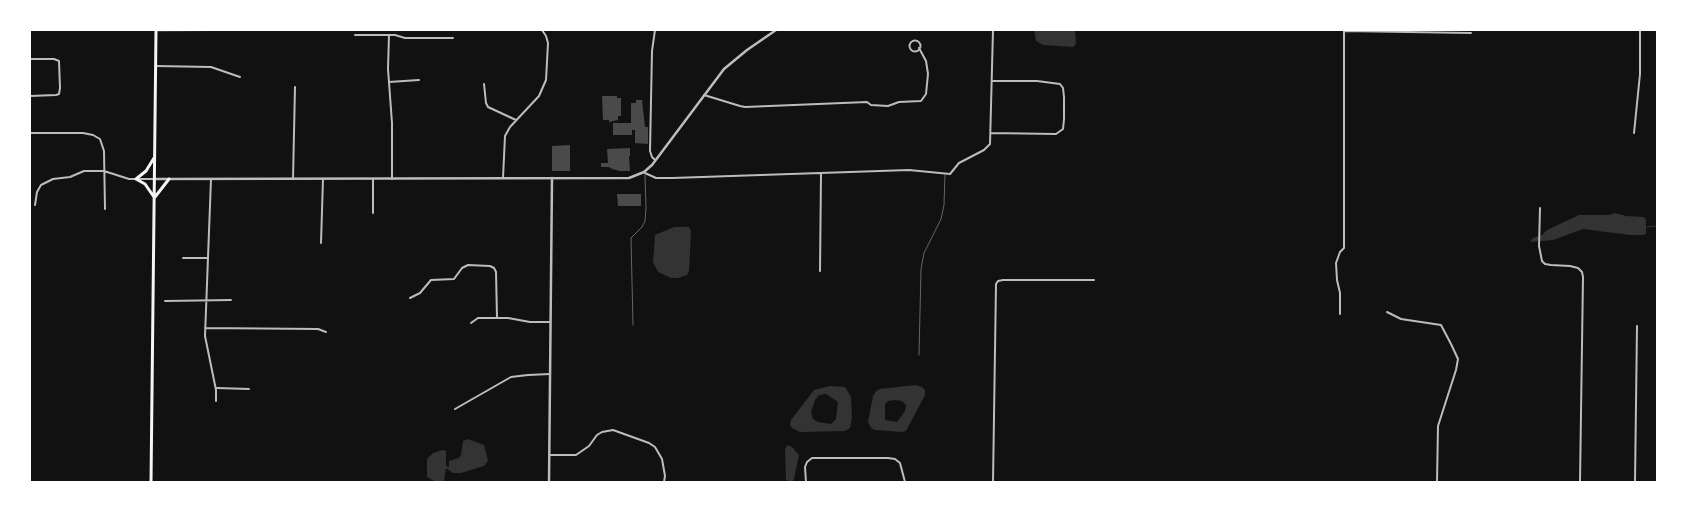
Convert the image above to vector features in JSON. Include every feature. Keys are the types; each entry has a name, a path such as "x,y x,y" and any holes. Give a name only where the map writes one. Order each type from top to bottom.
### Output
{"highway":[{"path":"151,482 156,30"},
{"path":"154,198 145,184 136,179 146,171 155,157"},
{"path":"154,198 168,179"}],"street":[{"path":"503,178 505,136 539,96 546,80 548,46 546,36 542,30"},
{"path":"655,30 652,51 650,151 656,161"},
{"path":"35,205 37,192 41,185 53,179 70,177 84,171 104,171 129,179 626,178 644,172 656,161 728,65 776,30"},
{"path":"644,172 656,178 909,170 952,173 959,163 984,150 990,144 993,30"},
{"path":"1634,133 1640,74 1640,30"},
{"path":"1340,314 1340,293 1336,263 1340,252 1344,248 1344,31 1471,33"},
{"path":"355,35 453,38"},
{"path":"388,35 392,123 392,179"},
{"path":"704,95 745,107 867,102 871,105 888,106 899,102 921,101 926,97 928,74 926,61 919,48 920,44 913,40 910,43 912,50 916,51 919,48"},
{"path":"30,59 54,59 59,61 60,65 59,94 53,96 30,96"},
{"path":"156,66 211,66 240,77"},
{"path":"389,82 419,80"},
{"path":"991,133 1056,134 1063,128 1064,120 1063,88 1060,84 1051,82 992,81"},
{"path":"484,84 488,107 517,120"},
{"path":"293,179 295,87"},
{"path":"30,133 83,133 93,134 100,139 104,152 105,209"},
{"path":"820,271 821,174"},
{"path":"549,482 552,178"},
{"path":"211,179 205,338 216,388 216,401"},
{"path":"321,243 323,179"},
{"path":"373,179 373,212"},
{"path":"1540,208 1539,254 1542,261 1545,264 1578,268 1582,272 1583,277 1580,482"},
{"path":"183,258 208,258"},
{"path":"410,298 417,296 431,280 456,278 462,268 466,266 487,265 494,268 497,274 496,318"},
{"path":"994,482 996,284 1003,280 1094,280"},
{"path":"165,301 231,300"},
{"path":"1386,312 1401,319 1441,325 1458,359 1438,426 1437,482"},
{"path":"471,323 478,318 550,322"},
{"path":"1635,482 1637,326"},
{"path":"205,328 318,329 326,332"},
{"path":"455,409 511,377 550,374"},
{"path":"216,388 249,389"},
{"path":"549,455 576,455 589,446 597,435 613,430 649,442 655,447 663,464 665,482"},
{"path":"806,482 804,471 808,462 816,458 895,459 900,464 905,482"}],"lane":[{"path":"156,30 277,30"},
{"path":"633,325 631,238 645,222 646,180 644,172"},
{"path":"920,355 921,268 924,253 941,219 944,205 945,174"}],"shaded area":[{"path":"1034,30 1075,30 1076,44 1073,47 1043,45 1036,41"},
{"path":"1615,213 1644,217 1646,220 1646,234 1630,235 1583,229 1553,240 1530,242 1533,238 1542,235 1547,230 1579,215 1609,215"},
{"path":"674,227 689,227 691,231 689,271 687,275 678,278 671,278 658,272 653,262 655,235"},
{"path":"915,385 925,390 925,395 906,431 875,430 871,428 868,422 873,396 880,389","holes":["888,401 902,401 906,405 905,411 897,422 885,420 885,404"]},
{"path":"830,386 845,387 851,397 852,418 850,428 845,431 800,432 792,428 790,425 791,420 814,390","holes":["826,394 838,402 836,419 831,424 818,422 813,419 811,412 819,395"]},
{"path":"468,439 484,445 488,461 484,466 461,473 453,473 446,468 444,482 436,482 427,477 427,459 433,453 446,451 446,466 449,467 449,461 459,458 463,441"},
{"path":"787,445 792,447 799,455 792,482 786,480 785,450"}],"building":[{"path":"602,96 617,96 617,98 621,98 621,116 618,116 618,120 609,122 609,120 603,120"},
{"path":"636,100 642,100 645,127 648,127 648,144 635,143 635,130 632,130 632,135 613,135 613,123 631,123 631,103 636,103"},
{"path":"570,145 570,171 552,171 552,146"},
{"path":"630,148 630,171 601,167 601,163 608,163 607,149"},
{"path":"617,194 641,194 641,206 618,206"}],"waterway":[{"path":"1647,227 1657,226"}]}
